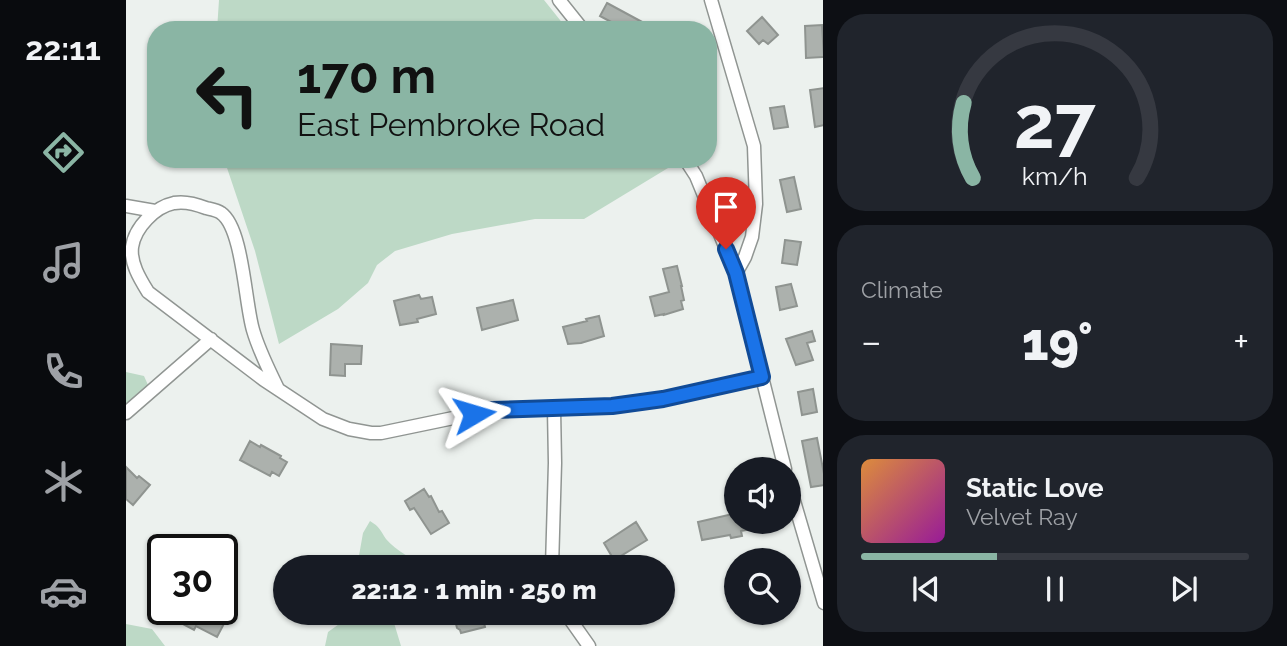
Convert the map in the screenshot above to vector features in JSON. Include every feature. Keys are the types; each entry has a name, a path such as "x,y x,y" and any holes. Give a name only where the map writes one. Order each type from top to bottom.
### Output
{"street":[{"path":"559,0 576,21"},
{"path":"710,0 716,21"},
{"path":"717,23 754,146 756,204 752,237 736,273"},
{"path":"691,168 736,273 782,457"},
{"path":"278,389 252,328 234,233 222,214 195,204 175,203 155,211 137,234 131,249 136,272 148,292 264,380 323,419 349,429 381,433 492,410 612,406 663,399 762,377"},
{"path":"126,206 155,211"},
{"path":"126,413 211,339"},
{"path":"552,555 554,409"},
{"path":"801,525 823,599"},
{"path":"574,625 589,646"}],"green space":[{"path":"219,0 544,0 561,21 218,21"},
{"path":"227,168 668,168 584,219 535,219 452,234 395,251 377,265 368,283 338,309 279,344 255,251"},
{"path":"126,372 144,376 148,385 126,404"},
{"path":"370,521 386,539 407,555 359,555 363,533"},
{"path":"126,624 152,629 165,646 126,646"},
{"path":"338,625 395,625 401,646 325,646 328,632"}],"building":[{"path":"607,3 640,21 609,21 600,16"},
{"path":"762,17 778,35 768,44 763,40 759,44 747,31"},
{"path":"822,25 823,57 806,58 805,26"},
{"path":"823,88 823,125 815,127 810,90"},
{"path":"784,106 788,127 774,129 770,108"},
{"path":"794,177 801,209 787,212 780,180"},
{"path":"785,240 801,242 797,265 782,263"},
{"path":"677,266 684,300 681,301 683,309 655,316 650,297 669,292 663,269"},
{"path":"791,284 797,306 780,310 776,287"},
{"path":"419,295 421,299 432,297 436,314 417,319 418,322 400,325 394,301"},
{"path":"513,300 518,320 482,330 477,308"},
{"path":"599,316 604,336 568,344 563,327"},
{"path":"812,331 815,341 807,343 813,360 796,365 786,339"},
{"path":"331,344 362,346 361,364 345,364 345,376 330,375"},
{"path":"813,389 817,412 802,415 798,392"},
{"path":"817,438 823,485 811,487 802,441"},
{"path":"250,441 281,456 280,458 287,462 279,476 272,472 270,476 240,460"},
{"path":"126,467 137,478 139,476 150,485 133,505 126,499"},
{"path":"424,489 449,523 431,534 414,508 410,510 405,501"},
{"path":"724,516 724,534 742,536 731,538 730,535 702,540 698,522"},
{"path":"636,522 647,540 622,555 611,555 604,543"},
{"path":"185,625 223,625 217,637 196,626 194,630"},
{"path":"456,625 485,627 461,633"}],"route":[{"path":"474,414 492,410 612,406 663,399 762,377 736,273 726,249"}]}
